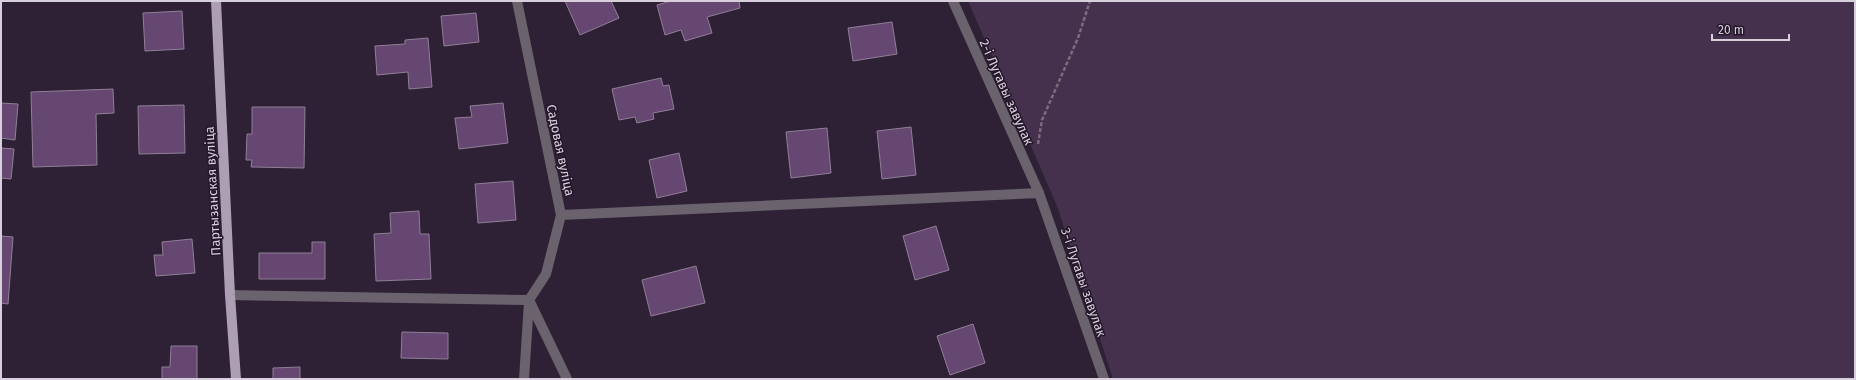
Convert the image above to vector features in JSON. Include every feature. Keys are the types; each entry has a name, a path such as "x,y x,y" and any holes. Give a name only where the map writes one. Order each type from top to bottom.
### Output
{"main road":[{"name":"Партызанская вуліца","path":"216,1 230,295 236,379"}],"street":[{"name":"Садовая вуліца","path":"517,1 561,215 546,274 529,300"},
{"name":"2-і Лугавы завулак","path":"953,1 1039,193"},
{"path":"561,215 1039,193"},
{"name":"3-і Лугавы завулак","path":"1039,193 1104,379"},
{"path":"230,295 529,300"},
{"path":"524,379 529,300"},
{"path":"529,300 567,379"}],"path":[{"path":"1032,178 1042,120 1078,38 1090,1"}],"shaded area":[{"path":"968,1 1855,1 1855,379 1113,379 1057,206"}],"building":[{"path":"565,1 611,1 619,18 580,35"},
{"path":"671,1 739,1 740,8 707,17 712,33 685,41 681,30 665,35 657,5"},
{"path":"182,11 184,49 145,51 143,13"},
{"path":"476,13 479,42 444,46 441,16"},
{"path":"892,22 897,54 853,61 848,28"},
{"path":"428,38 432,87 409,89 408,72 377,75 375,46 405,44 405,40"},
{"path":"661,78 663,86 669,85 674,109 653,113 654,119 637,123 635,117 619,120 612,89"},
{"path":"113,89 114,113 96,114 97,165 33,167 31,92"},
{"path":"1,103 18,104 15,140 1,138"},
{"path":"503,103 508,143 459,149 455,118 472,117 470,106"},
{"path":"184,105 185,153 139,154 138,106"},
{"path":"252,107 305,107 304,168 251,167 252,160 246,160 247,134 252,134"},
{"path":"911,127 916,175 882,179 877,131"},
{"path":"827,128 831,173 791,178 786,132"},
{"path":"1,148 14,149 11,179 1,178"},
{"path":"679,153 687,191 657,198 649,160"},
{"path":"513,181 516,220 478,223 475,184"},
{"path":"419,211 420,234 429,234 431,279 376,281 374,234 391,233 390,213"},
{"path":"936,226 949,270 915,280 903,236"},
{"path":"1,236 13,237 8,304 1,303"},
{"path":"192,239 195,273 156,276 154,255 163,255 162,242"},
{"path":"312,242 325,242 325,279 259,279 259,253 312,253"},
{"path":"696,266 705,303 651,316 642,280"},
{"path":"973,324 985,363 950,375 937,336"},
{"path":"402,332 448,333 448,359 401,358"},
{"path":"171,346 197,346 197,379 162,379 162,367 170,367"},
{"path":"300,367 300,379 273,379 273,368"}]}
